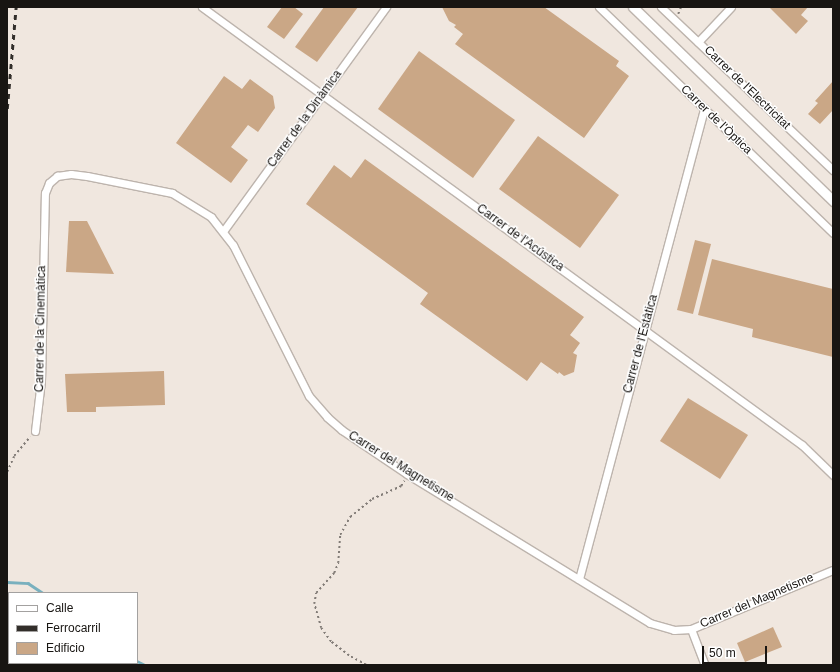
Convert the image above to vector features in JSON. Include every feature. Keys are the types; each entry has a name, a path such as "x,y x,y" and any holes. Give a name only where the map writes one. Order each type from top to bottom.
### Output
{"street":[{"name":"Carrer de l'Acústica","path":"202,7 802,445 833,475"},
{"name":"Carrer de la Dinàmica","path":"224,230 386,7"},
{"name":"Carrer de l'Òptica","path":"599,7 833,233"},
{"path":"633,7 833,201"},
{"name":"Carrer de l'Electricitat","path":"660,7 833,170"},
{"path":"698,42 732,7"},
{"name":"Carrer de l'Estàtica","path":"579,579 704,108"},
{"name":"Carrer del Magnetisme","path":"52,179 71,174 154,188 186,200 211,217 224,230 309,396 342,430 408,474 650,623 674,630 691,629 833,570"},
{"name":"Carrer de la Cinemàtica","path":"35,431 42,381 45,193 52,179"},
{"path":"691,629 706,665"}],"path":[{"path":"7,472 14,456 35,431"},
{"path":"366,665 349,656 331,642 321,628 314,604 316,593 334,573 338,563 340,535 350,517 372,499 401,486 408,474"}],"building":[{"path":"282,7 294,7 303,14 284,39 267,27"},
{"path":"324,7 358,7 317,62 295,47"},
{"path":"442,7 544,7 619,61 616,66 629,76 584,138 455,44 463,34 454,27 456,25 449,21"},
{"path":"769,7 808,7 801,15 808,21 796,34"},
{"path":"419,51 515,120 473,178 378,109"},
{"path":"224,76 242,89 250,79 273,96 275,108 258,132 248,125 231,147 248,160 231,183 176,143"},
{"path":"833,81 833,110 820,124 808,114 818,103 815,101"},
{"path":"538,136 619,195 580,248 499,189"},
{"path":"365,159 584,317 570,335 580,343 573,353 577,355 574,372 564,376 559,372 558,374 541,362 527,381 420,304 428,293 306,204 334,165 351,178"},
{"path":"69,221 87,221 114,274 66,272"},
{"path":"695,240 711,244 693,314 677,310"},
{"path":"712,259 833,289 833,357 752,337 753,329 698,315"},
{"path":"164,371 165,405 96,407 96,412 67,412 65,374"},
{"path":"688,398 748,435 720,479 660,441"},
{"path":"773,627 782,647 745,662 737,643"}],"waterway":[{"path":"7,582 28,583 42,592"},
{"path":"7,599 8,604"},
{"path":"7,663 8,659"},
{"path":"138,662 145,665"}],"railway":[{"path":"7,109 16,7"}]}
